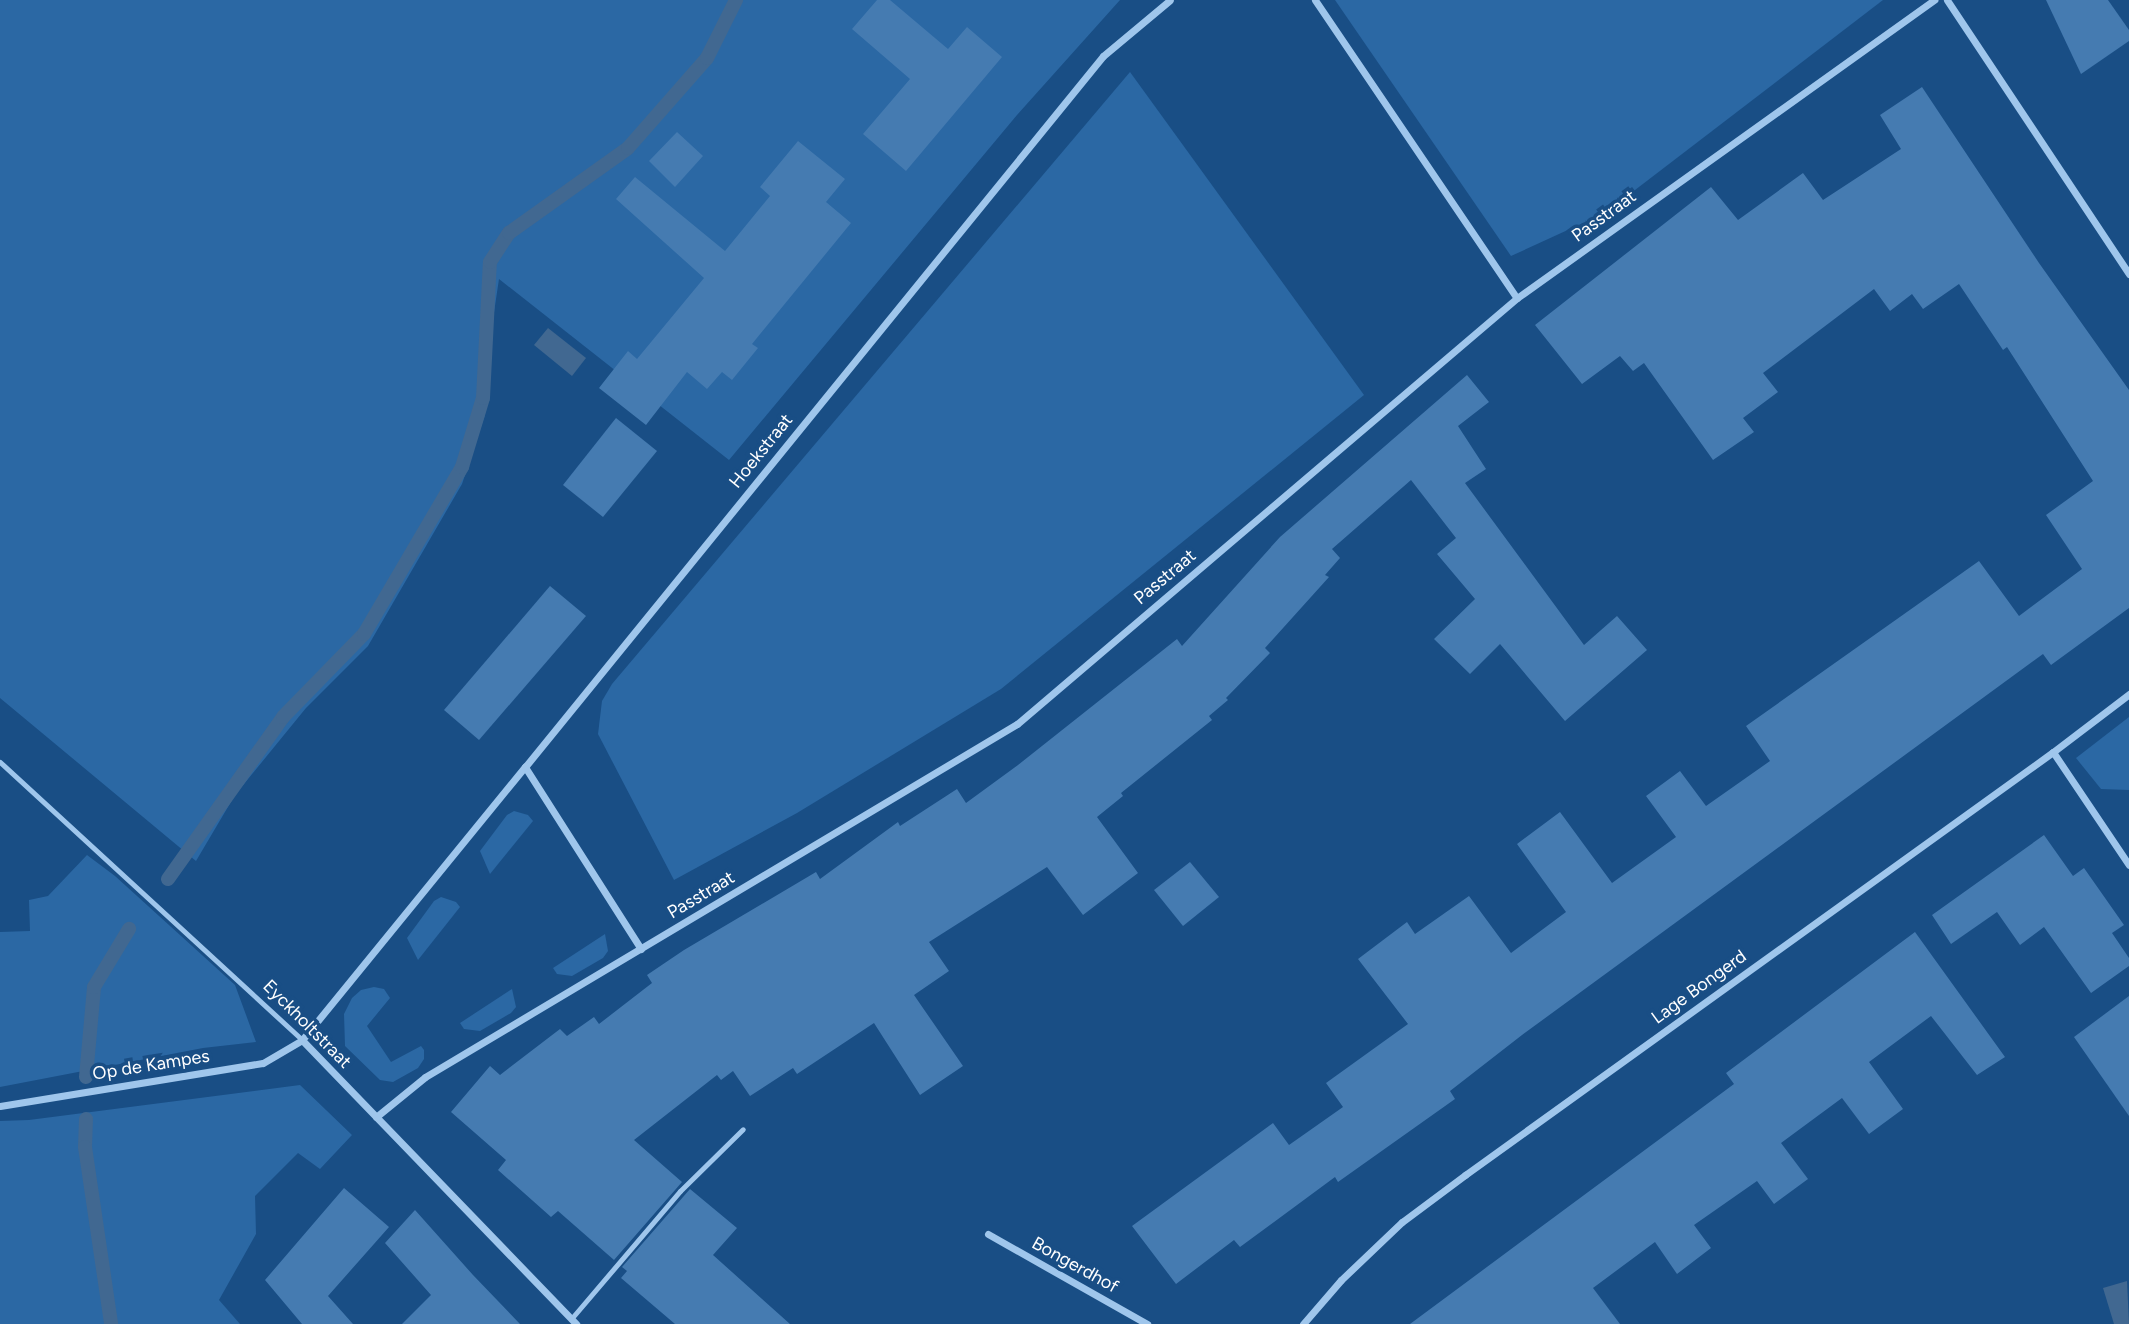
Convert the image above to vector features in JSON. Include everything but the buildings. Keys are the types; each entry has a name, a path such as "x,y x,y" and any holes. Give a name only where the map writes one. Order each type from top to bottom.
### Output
{"street":[{"name":"Hoekstraat","path":"302,1040 1103,56 1170,0"},
{"path":"1315,0 1517,298"},
{"name":"Passtraat","path":"376,1117 425,1077 1017,724 1517,298 1934,0"},
{"path":"1947,0 2129,274"},
{"name":"Lage Bongerd","path":"1303,1324 1341,1280 1402,1222 1454,1182 2053,752 2129,694"},
{"path":"2053,752 2129,865"},
{"path":"525,767 641,949"},
{"name":"Op de Kampes","path":"0,1106 263,1063 302,1040"},
{"name":"Eyckholtstraat","path":"302,1040 573,1322"},
{"name":"Bongerdhof","path":"988,1234 1147,1324"}],"lane":[{"name":"Eyckholtstraat","path":"0,762 302,1040"},
{"path":"573,1322 680,1191 743,1129"}],"shaded area":[{"path":"0,0 1120,0 1017,115 729,460 499,279 489,346 485,415 462,484 368,646 306,708 235,795 196,861 0,698"},
{"path":"1335,0 1883,0 1605,213 1511,256"},
{"path":"1130,72 1364,395 1001,689 797,813 674,880 598,734 602,701 612,684"},
{"path":"548,328 586,358 572,376 534,345"},
{"path":"2129,717 2129,790 2101,789 2076,758"},
{"path":"514,811 528,815 533,821 490,874 480,851 507,815"},
{"path":"87,855 115,876 235,985 256,1042 203,1048 0,1087 0,932 30,931 29,900 48,896"},
{"path":"441,897 456,902 460,907 418,960 407,938 434,901"},
{"path":"605,934 608,951 603,958 572,976 557,974 553,968"},
{"path":"374,987 384,989 390,998 367,1026 391,1062 421,1046 424,1050 424,1059 418,1068 393,1082 380,1080 345,1046 344,1014 352,998 361,990"},
{"path":"512,989 516,1007 511,1013 480,1031 464,1029 460,1023"},
{"path":"300,1085 352,1135 320,1169 298,1153 255,1196 256,1234 219,1300 240,1324 0,1324 0,1121 29,1120"},
{"path":"2127,1281 2129,1324 2114,1324 2103,1288"}],"waterway":[{"path":"168,879 283,717 364,634 462,467 483,398 490,262 509,233 628,148 707,58 736,0"},
{"path":"86,1077 94,987 129,929"},
{"path":"86,1119 85,1147 111,1324"}]}
